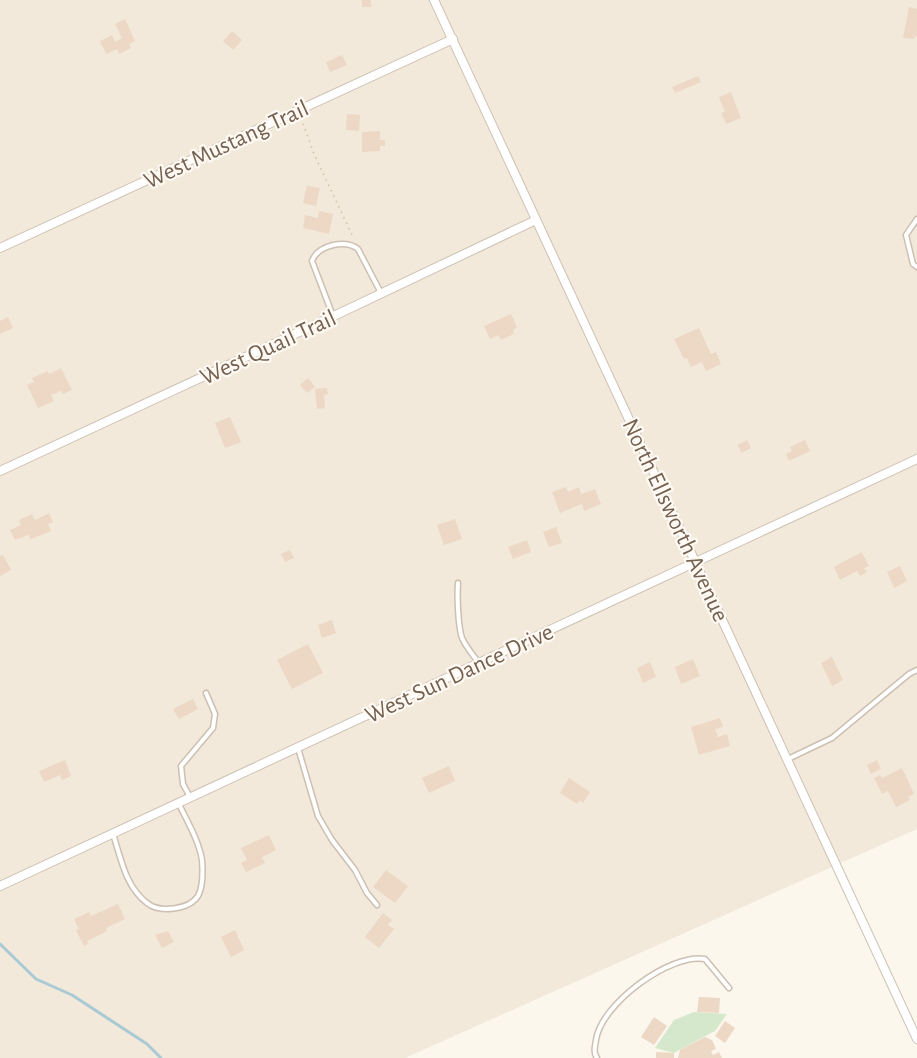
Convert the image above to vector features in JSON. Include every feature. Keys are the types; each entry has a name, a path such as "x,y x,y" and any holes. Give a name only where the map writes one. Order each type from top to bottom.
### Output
{"street":[{"name":"North Ellsworth Avenue","path":"434,0 917,1039"},
{"name":"West Mustang Trail","path":"0,248 453,39"},
{"name":"West Quail Trail","path":"0,471 536,220"},
{"name":"West Sun Dance Drive","path":"0,886 917,459"}],"lane":[{"path":"917,219 906,235 913,264 917,267"},
{"path":"334,316 312,261 322,249 338,244 354,246 358,249 382,294"},
{"path":"458,584 461,635 467,648 479,663"},
{"path":"787,760 832,738 909,674 917,670"},
{"path":"190,798 183,784 181,766 213,728 215,714 206,693"},
{"path":"298,748 318,816 377,905"},
{"path":"113,834 130,884 147,904 160,909 179,907 194,900 199,894 202,881 202,859 179,803"},
{"path":"597,1058 594,1053 597,1031 612,1007 630,990 661,971 696,957 705,959 729,988"}],"path":[{"path":"298,111 314,154 358,249"}],"shaded area":[{"path":"0,0 917,0 917,829 405,1058 0,1058"}],"green space":[{"path":"694,1012 727,1014 715,1031 674,1053 655,1048 674,1020"}],"building":[{"path":"362,0 371,0 371,7 362,7"},
{"path":"909,7 917,9 917,37 915,36 914,39 903,38"},
{"path":"125,19 135,41 129,44 131,48 119,54 117,49 106,54 100,41 112,35 115,42 122,38 115,24"},
{"path":"232,31 242,40 233,50 223,41"},
{"path":"342,55 347,65 330,72 326,62"},
{"path":"698,76 701,82 675,93 672,87"},
{"path":"731,92 741,118 726,124 721,113 725,112 719,97"},
{"path":"347,114 360,115 359,131 346,130"},
{"path":"380,131 380,140 385,140 385,146 380,146 380,151 362,152 362,132"},
{"path":"307,186 320,188 316,206 303,203"},
{"path":"319,211 333,214 329,234 303,228 305,215 318,218"},
{"path":"511,314 517,327 513,330 514,334 501,340 498,335 490,339 484,326"},
{"path":"8,317 13,328 0,334 0,321"},
{"path":"699,328 711,354 716,352 721,364 706,371 702,362 691,367 687,358 684,359 674,339"},
{"path":"61,368 72,390 63,394 61,391 51,395 54,401 38,408 27,385 34,382 32,378"},
{"path":"308,378 315,387 307,393 300,385"},
{"path":"327,388 328,394 324,395 325,408 317,409 315,389"},
{"path":"230,417 241,442 225,448 215,423"},
{"path":"747,440 751,448 742,453 737,445"},
{"path":"805,440 810,451 789,461 786,454 792,451 790,447"},
{"path":"566,487 568,492 579,487 581,494 595,489 601,504 584,511 582,504 560,513 552,492"},
{"path":"49,513 53,522 48,524 51,531 31,539 28,535 15,540 10,530 21,525 19,520 32,514 35,520"},
{"path":"455,519 462,539 444,545 437,525"},
{"path":"556,527 562,543 549,547 543,532"},
{"path":"527,540 531,552 513,559 508,547"},
{"path":"290,550 294,558 285,562 281,554"},
{"path":"862,552 869,566 864,568 867,572 860,576 857,571 840,580 834,567"},
{"path":"3,555 11,570 0,576 0,556"},
{"path":"900,566 907,581 894,588 887,572"},
{"path":"332,620 336,633 322,638 318,625"},
{"path":"308,644 323,673 292,689 277,660"},
{"path":"832,657 843,680 832,686 821,663"},
{"path":"693,659 700,676 681,684 675,667"},
{"path":"650,662 656,677 643,683 637,668"},
{"path":"193,699 198,709 179,719 173,709"},
{"path":"720,718 723,727 715,729 718,737 727,734 730,746 699,755 691,727"},
{"path":"65,760 71,776 62,780 60,775 44,782 39,771"},
{"path":"877,760 881,769 871,774 867,765"},
{"path":"449,766 455,781 429,793 422,778"},
{"path":"902,768 914,794 908,797 910,800 896,807 888,791 882,794 874,778 880,775 882,778"},
{"path":"569,778 590,792 583,803 580,800 577,804 560,793"},
{"path":"269,835 276,850 262,857 265,863 246,872 241,863 247,860 241,848"},
{"path":"386,870 408,886 395,903 373,887"},
{"path":"118,904 125,919 106,928 107,931 87,941 88,944 84,946 76,930 79,929 74,919 89,912 91,916"},
{"path":"383,913 392,920 388,925 394,929 379,948 365,937"},
{"path":"235,930 244,950 231,957 221,937"},
{"path":"168,931 174,942 162,948 155,935"},
{"path":"699,997 720,998 719,1013 697,1012"},
{"path":"654,1017 667,1026 654,1045 641,1037"},
{"path":"725,1021 735,1028 725,1043 715,1036"},
{"path":"705,1037 712,1040 716,1049 711,1051 713,1055 719,1052 722,1058 678,1058 680,1050"},
{"path":"656,1052 674,1053 674,1058 656,1058"}],"waterway":[{"path":"0,944 36,979 72,995 147,1044 161,1058"}]}
